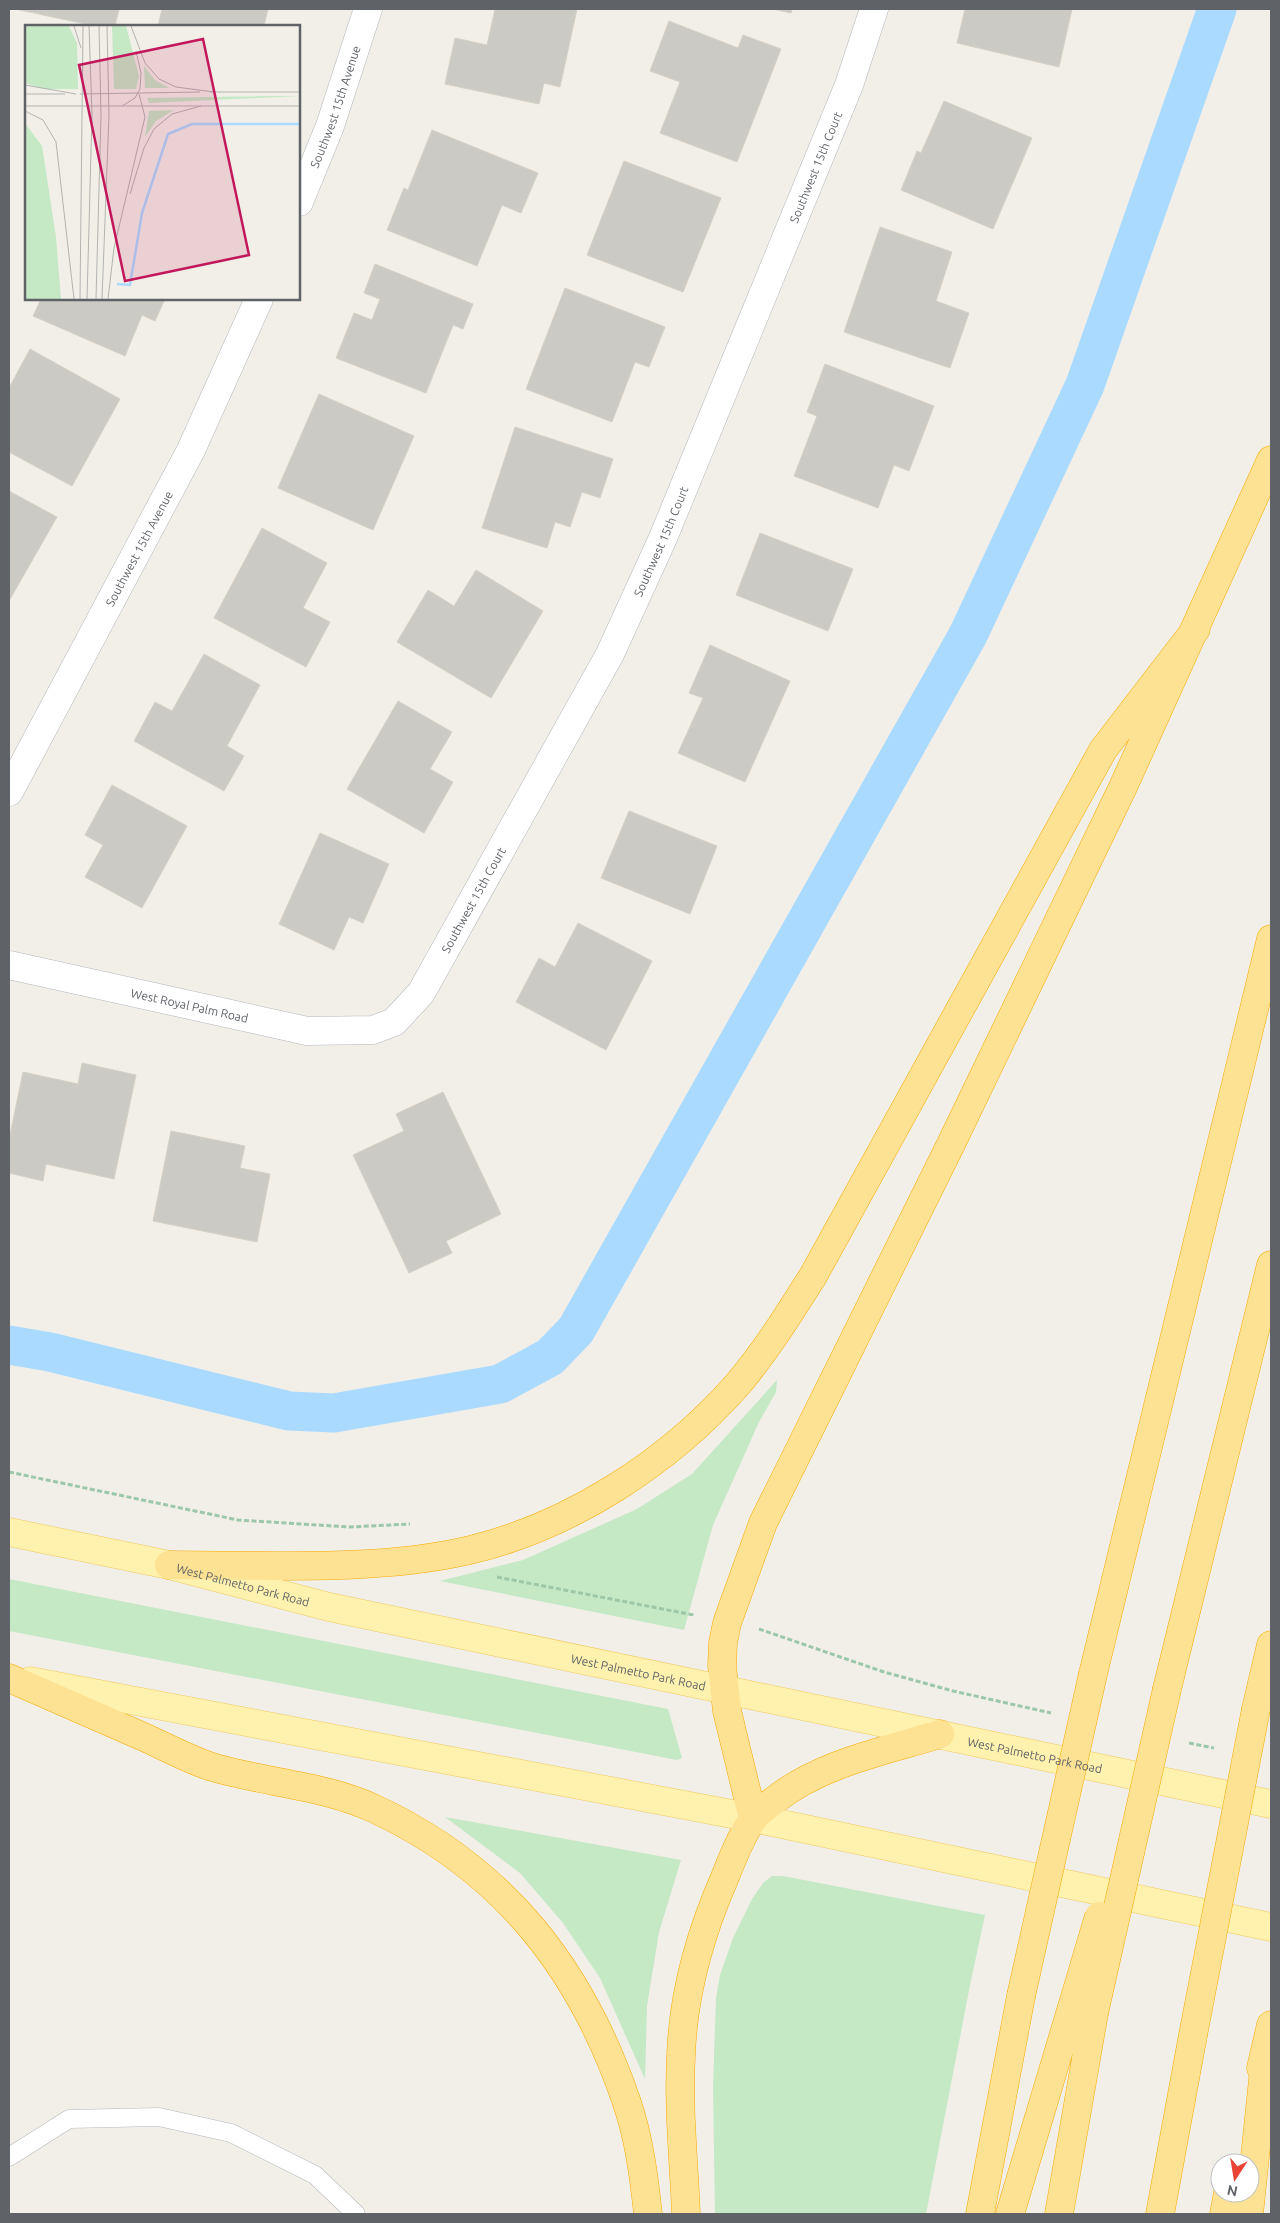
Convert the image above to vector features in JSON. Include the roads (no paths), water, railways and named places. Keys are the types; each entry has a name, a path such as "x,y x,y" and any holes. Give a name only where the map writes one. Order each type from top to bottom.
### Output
{"highway":[{"path":"753,1818 724,1688 723,1643 727,1622 763,1523 815,1414 951,1144 1119,796 1271,460"},
{"path":"169,1565 352,1564 470,1550 525,1532 597,1498 636,1474 709,1415 763,1353 813,1276 1103,750 1196,628"},
{"path":"980,2214 1021,1996 1093,1674 1271,939"},
{"path":"1010,2214 1083,2010 1167,1689 1271,1265"},
{"path":"1160,2214 1256,1709 1271,1645"},
{"path":"9,1678 212,1767 335,1794 374,1808 415,1830 457,1857 494,1886 527,1922 558,1961 586,2004 628,2105 644,2174 648,2214"},
{"path":"686,2214 680,2056 684,2015 692,1971 703,1934 730,1866 753,1818 776,1799 820,1774 848,1762 940,1734"},
{"path":"1059,2214 1083,2010"},
{"path":"1239,2153 1268,2038"},
{"path":"1249,2214 1268,2038"},
{"path":"1173,2214 1176,2126"}],"main road":[{"name":"West Palmetto Park Road","path":"9,1532 169,1565 330,1607 1271,1804"},
{"path":"9,1678 753,1818 1271,1927"}],"street":[{"name":"Southwest 15th Avenue","path":"300,200 330,126 368,9"},
{"name":"Southwest 15th Court","path":"373,1030 394,1022 421,994 610,654 663,538 842,104 874,9"},
{"name":"Southwest 15th Avenue","path":"9,792 191,450 259,300"},
{"name":"West Royal Palm Road","path":"9,965 307,1031 373,1030"}],"lane":[{"path":"9,2157 69,2119 159,2117 231,2133 315,2175 356,2214"}],"waterway":[{"path":"9,1345 50,1352 289,1411 334,1413 500,1384 550,1357 576,1330 968,635 1085,385 1217,9"}]}
